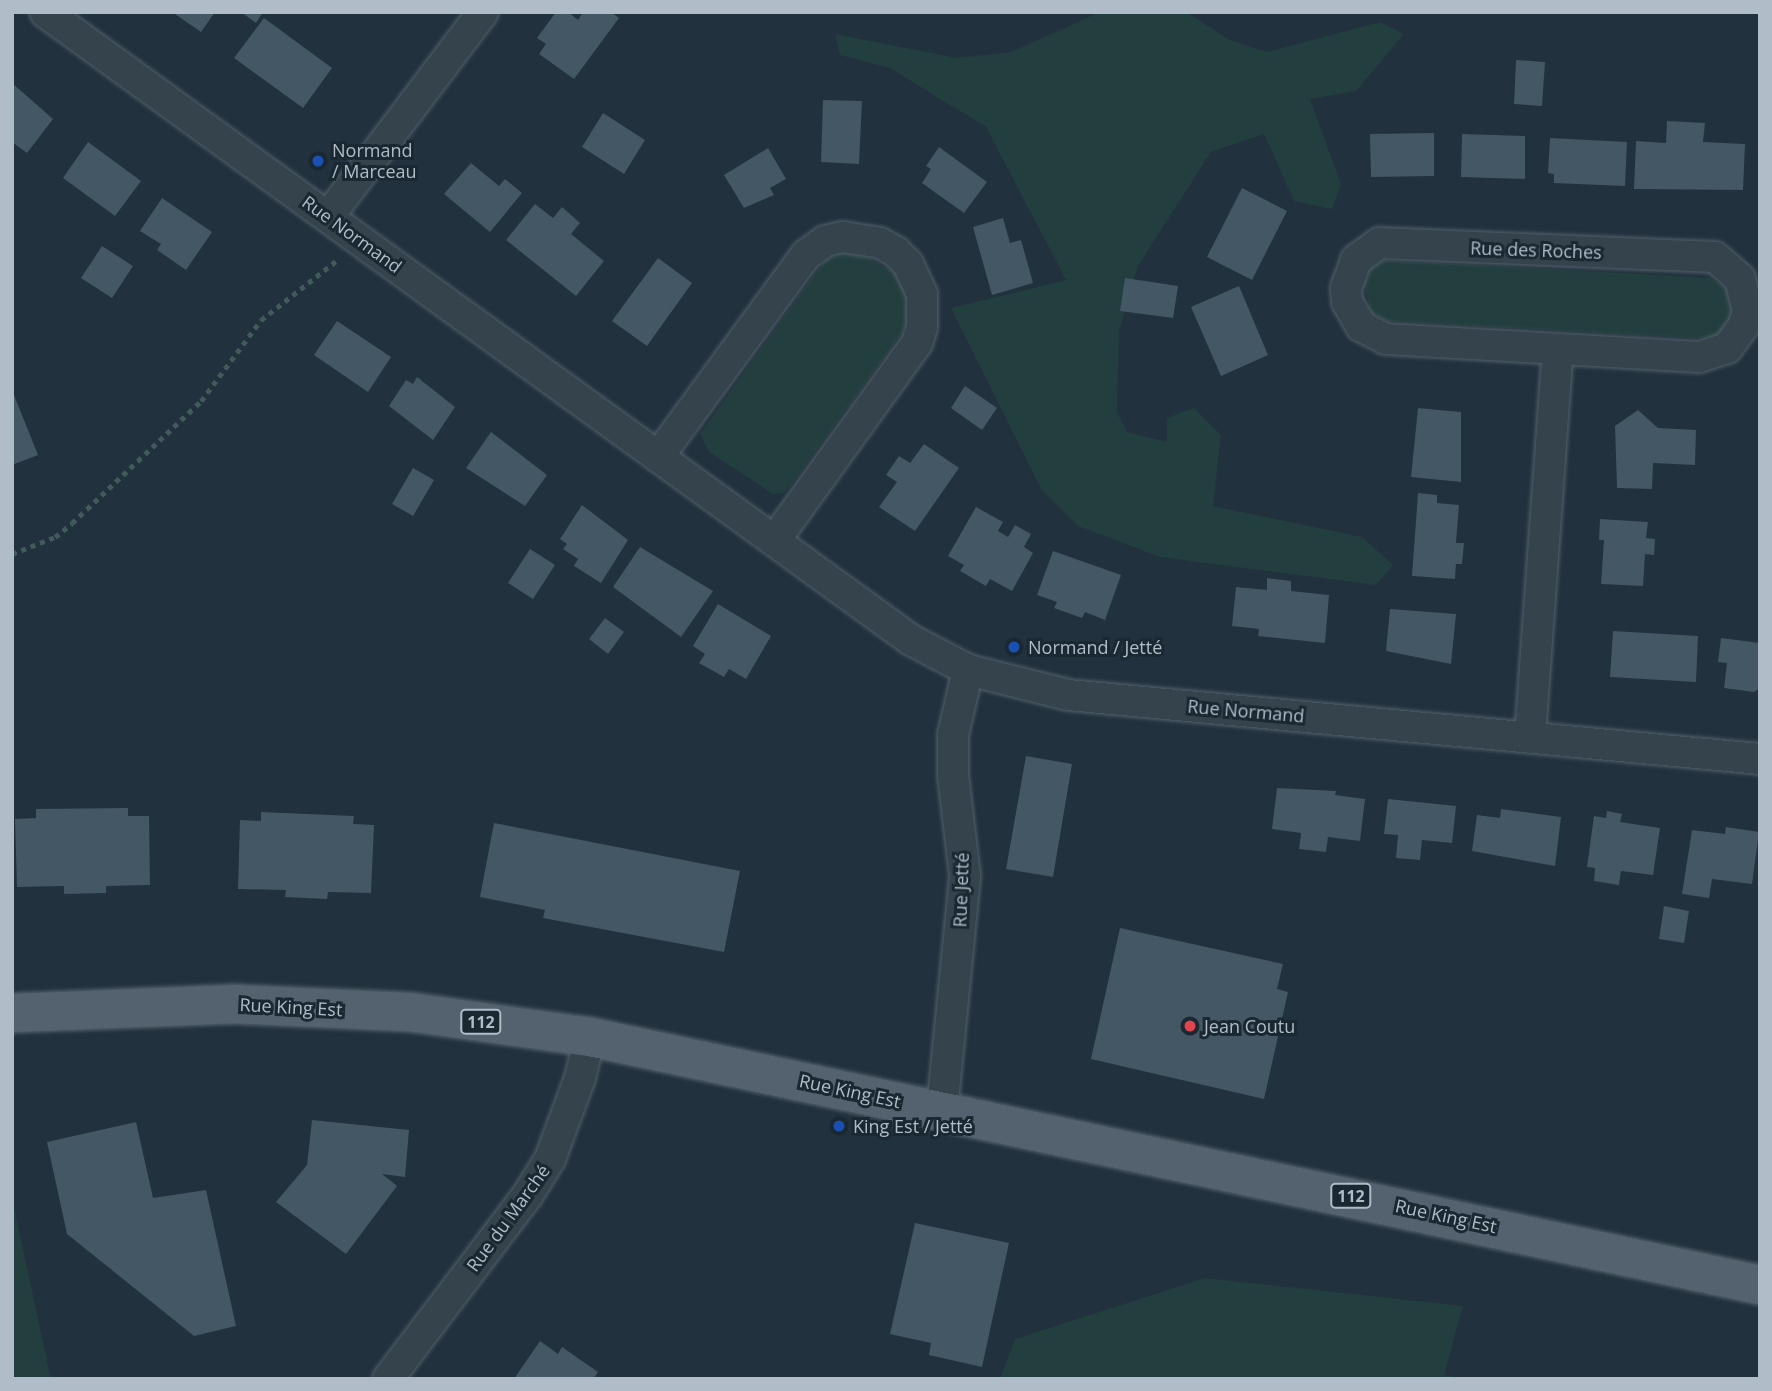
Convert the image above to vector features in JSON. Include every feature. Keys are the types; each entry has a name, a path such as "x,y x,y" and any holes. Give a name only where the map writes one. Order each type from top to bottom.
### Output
{"main road":[{"name":"Rue King Est","path":"12,1013 245,1005 409,1012 590,1037 1760,1285"}],"street":[{"name":"Rue Normand","path":"45,12 911,640 968,670 1068,695 1760,759"},
{"path":"328,217 483,12"},
{"path":"658,457 806,255 825,241 843,237 880,243 896,253 912,271 922,294 922,327 917,343 774,541"},
{"name":"Rue des Roches","path":"1380,243 1715,257 1729,266 1746,294 1744,325 1737,338 1713,355 1558,349 1379,337 1352,315 1346,288 1349,273 1366,250 1380,243"},
{"path":"1530,737 1558,349"},
{"name":"Rue Jetté","path":"942,1111 965,876 953,775 953,735 968,670"},
{"name":"Rue du Marché","path":"388,1379 527,1196 550,1159 580,1078 590,1037"}],"path":[{"path":"12,554 55,537 72,523 201,401 261,320 361,241"}],"green space":[{"path":"1100,12 1188,13 1230,40 1267,52 1380,22 1404,34 1356,91 1310,99 1341,184 1332,209 1294,201 1264,134 1211,152 1138,266 1119,331 1117,412 1127,432 1167,442 1167,418 1194,408 1221,435 1213,506 1362,537 1393,565 1376,585 1160,557 1078,526 1041,489 951,308 1066,280 986,127 890,68 840,55 835,34 957,58 1011,52"},
{"path":"843,252 862,254 895,273 905,288 909,311 903,332 791,485 783,493 773,494 709,452 700,434 813,276 826,260"},
{"path":"1384,260 1710,278 1726,288 1732,302 1728,326 1716,336 1695,338 1388,321 1371,313 1364,285 1371,268"},
{"path":"12,1198 51,1379 12,1379"},
{"path":"1205,1278 1463,1306 1444,1375 1465,1379 1000,1379 1015,1339"}],"building":[{"path":"172,12 215,12 201,32"},
{"path":"241,12 263,12 256,23"},
{"path":"556,12 568,12 578,20 583,12 611,12 619,18 574,79 539,54 546,44 537,38"},
{"path":"264,18 332,68 303,108 234,58"},
{"path":"1516,60 1545,62 1542,106 1514,104"},
{"path":"12,83 53,119 27,153 12,142"},
{"path":"823,100 862,101 859,164 821,162"},
{"path":"603,113 645,140 624,174 582,147"},
{"path":"1667,121 1705,123 1703,142 1745,144 1743,190 1634,189 1636,141 1666,143"},
{"path":"1434,133 1434,176 1371,177 1370,134"},
{"path":"1462,134 1525,136 1525,179 1461,177"},
{"path":"1550,138 1627,142 1625,186 1554,183 1554,174 1548,173"},
{"path":"88,142 141,181 115,216 63,178"},
{"path":"939,147 987,182 964,213 922,183 931,169 926,166"},
{"path":"768,148 786,179 770,188 774,195 744,208 724,175"},
{"path":"471,163 499,186 505,179 522,193 490,232 444,194"},
{"path":"1242,188 1287,211 1252,280 1207,257"},
{"path":"162,198 212,232 186,270 157,250 161,244 140,231"},
{"path":"535,204 553,218 562,207 580,223 571,234 604,261 576,296 506,240"},
{"path":"1003,218 1010,243 1021,240 1033,283 992,295 973,227"},
{"path":"102,246 133,266 112,298 81,278"},
{"path":"658,258 692,283 647,346 612,321"},
{"path":"1125,278 1178,286 1173,318 1120,311"},
{"path":"1239,286 1268,355 1221,376 1191,307"},
{"path":"337,321 391,357 368,392 314,355"},
{"path":"417,377 455,407 433,440 389,406 406,380 413,384"},
{"path":"965,386 997,408 982,430 951,408"},
{"path":"12,390 38,455 12,465"},
{"path":"1418,408 1461,412 1461,482 1411,477"},
{"path":"1638,410 1658,428 1696,430 1695,465 1653,463 1652,489 1617,488 1615,426"},
{"path":"491,432 547,475 525,506 466,468"},
{"path":"924,444 959,468 915,531 879,507 897,482 886,475 899,456 910,463"},
{"path":"413,468 434,480 413,516 392,504"},
{"path":"1418,493 1437,495 1437,503 1459,505 1456,543 1464,543 1462,564 1456,564 1455,579 1412,576"},
{"path":"582,505 628,540 601,583 574,566 578,559 563,549 567,544 560,539"},
{"path":"976,507 1003,522 998,531 1008,537 1015,525 1031,534 1024,547 1033,553 1012,591 990,579 986,586 960,571 964,565 948,556"},
{"path":"1600,519 1648,522 1646,538 1655,539 1654,555 1645,554 1643,586 1601,584 1604,540 1599,540"},
{"path":"640,547 713,591 681,637 613,587"},
{"path":"530,549 555,565 533,599 508,583"},
{"path":"1053,551 1121,575 1105,620 1085,612 1082,618 1054,608 1057,602 1037,595"},
{"path":"1267,578 1291,581 1291,591 1329,595 1325,643 1258,636 1259,629 1232,626 1236,587 1267,590"},
{"path":"718,604 771,636 746,679 729,669 724,677 699,663 705,654 693,646"},
{"path":"1390,609 1456,614 1451,664 1386,651"},
{"path":"605,618 624,632 608,654 589,639"},
{"path":"1613,631 1698,636 1696,682 1610,677"},
{"path":"1721,638 1760,643 1760,688 1754,692 1724,688 1727,663 1718,662"},
{"path":"1026,756 1072,764 1053,877 1006,869"},
{"path":"1277,788 1336,791 1335,795 1365,799 1360,841 1328,837 1326,852 1299,849 1301,833 1272,829"},
{"path":"1388,799 1456,806 1452,843 1422,840 1420,860 1396,858 1398,835 1384,834"},
{"path":"128,808 128,816 149,816 150,885 106,886 106,893 64,894 64,886 17,887 15,819 36,818 36,809"},
{"path":"1501,809 1561,817 1555,866 1472,851 1477,815 1500,818"},
{"path":"1607,811 1622,814 1620,822 1660,828 1653,875 1621,871 1619,885 1594,881 1595,868 1587,867 1594,816 1606,818"},
{"path":"261,812 354,816 353,824 374,825 371,893 328,892 327,899 285,897 286,890 238,889 240,820 261,821"},
{"path":"494,823 740,871 724,952 543,918 545,910 480,897"},
{"path":"1726,827 1759,832 1752,884 1712,879 1709,898 1682,894 1692,830 1725,834"},
{"path":"1664,906 1689,911 1684,943 1659,939"},
{"name":"Jean Coutu","path":"1120,928 1283,964 1277,989 1288,992 1264,1099 1091,1059"},
{"path":"312,1120 409,1130 405,1177 382,1174 397,1186 346,1254 276,1202 307,1165"},
{"path":"136,1122 153,1198 206,1190 236,1326 194,1336 67,1234 47,1142"},
{"path":"915,1223 1009,1243 982,1367 929,1355 931,1343 890,1334"},
{"path":"540,1341 558,1354 562,1347 598,1372 593,1379 514,1379"}],"place":[{"name":"Normand / Marceau","path":"318,161"},
{"name":"Normand / Jetté","path":"1014,647"},
{"name":"Jean Coutu","path":"1190,1026"},
{"name":"King Est / Jetté","path":"839,1126"}]}
